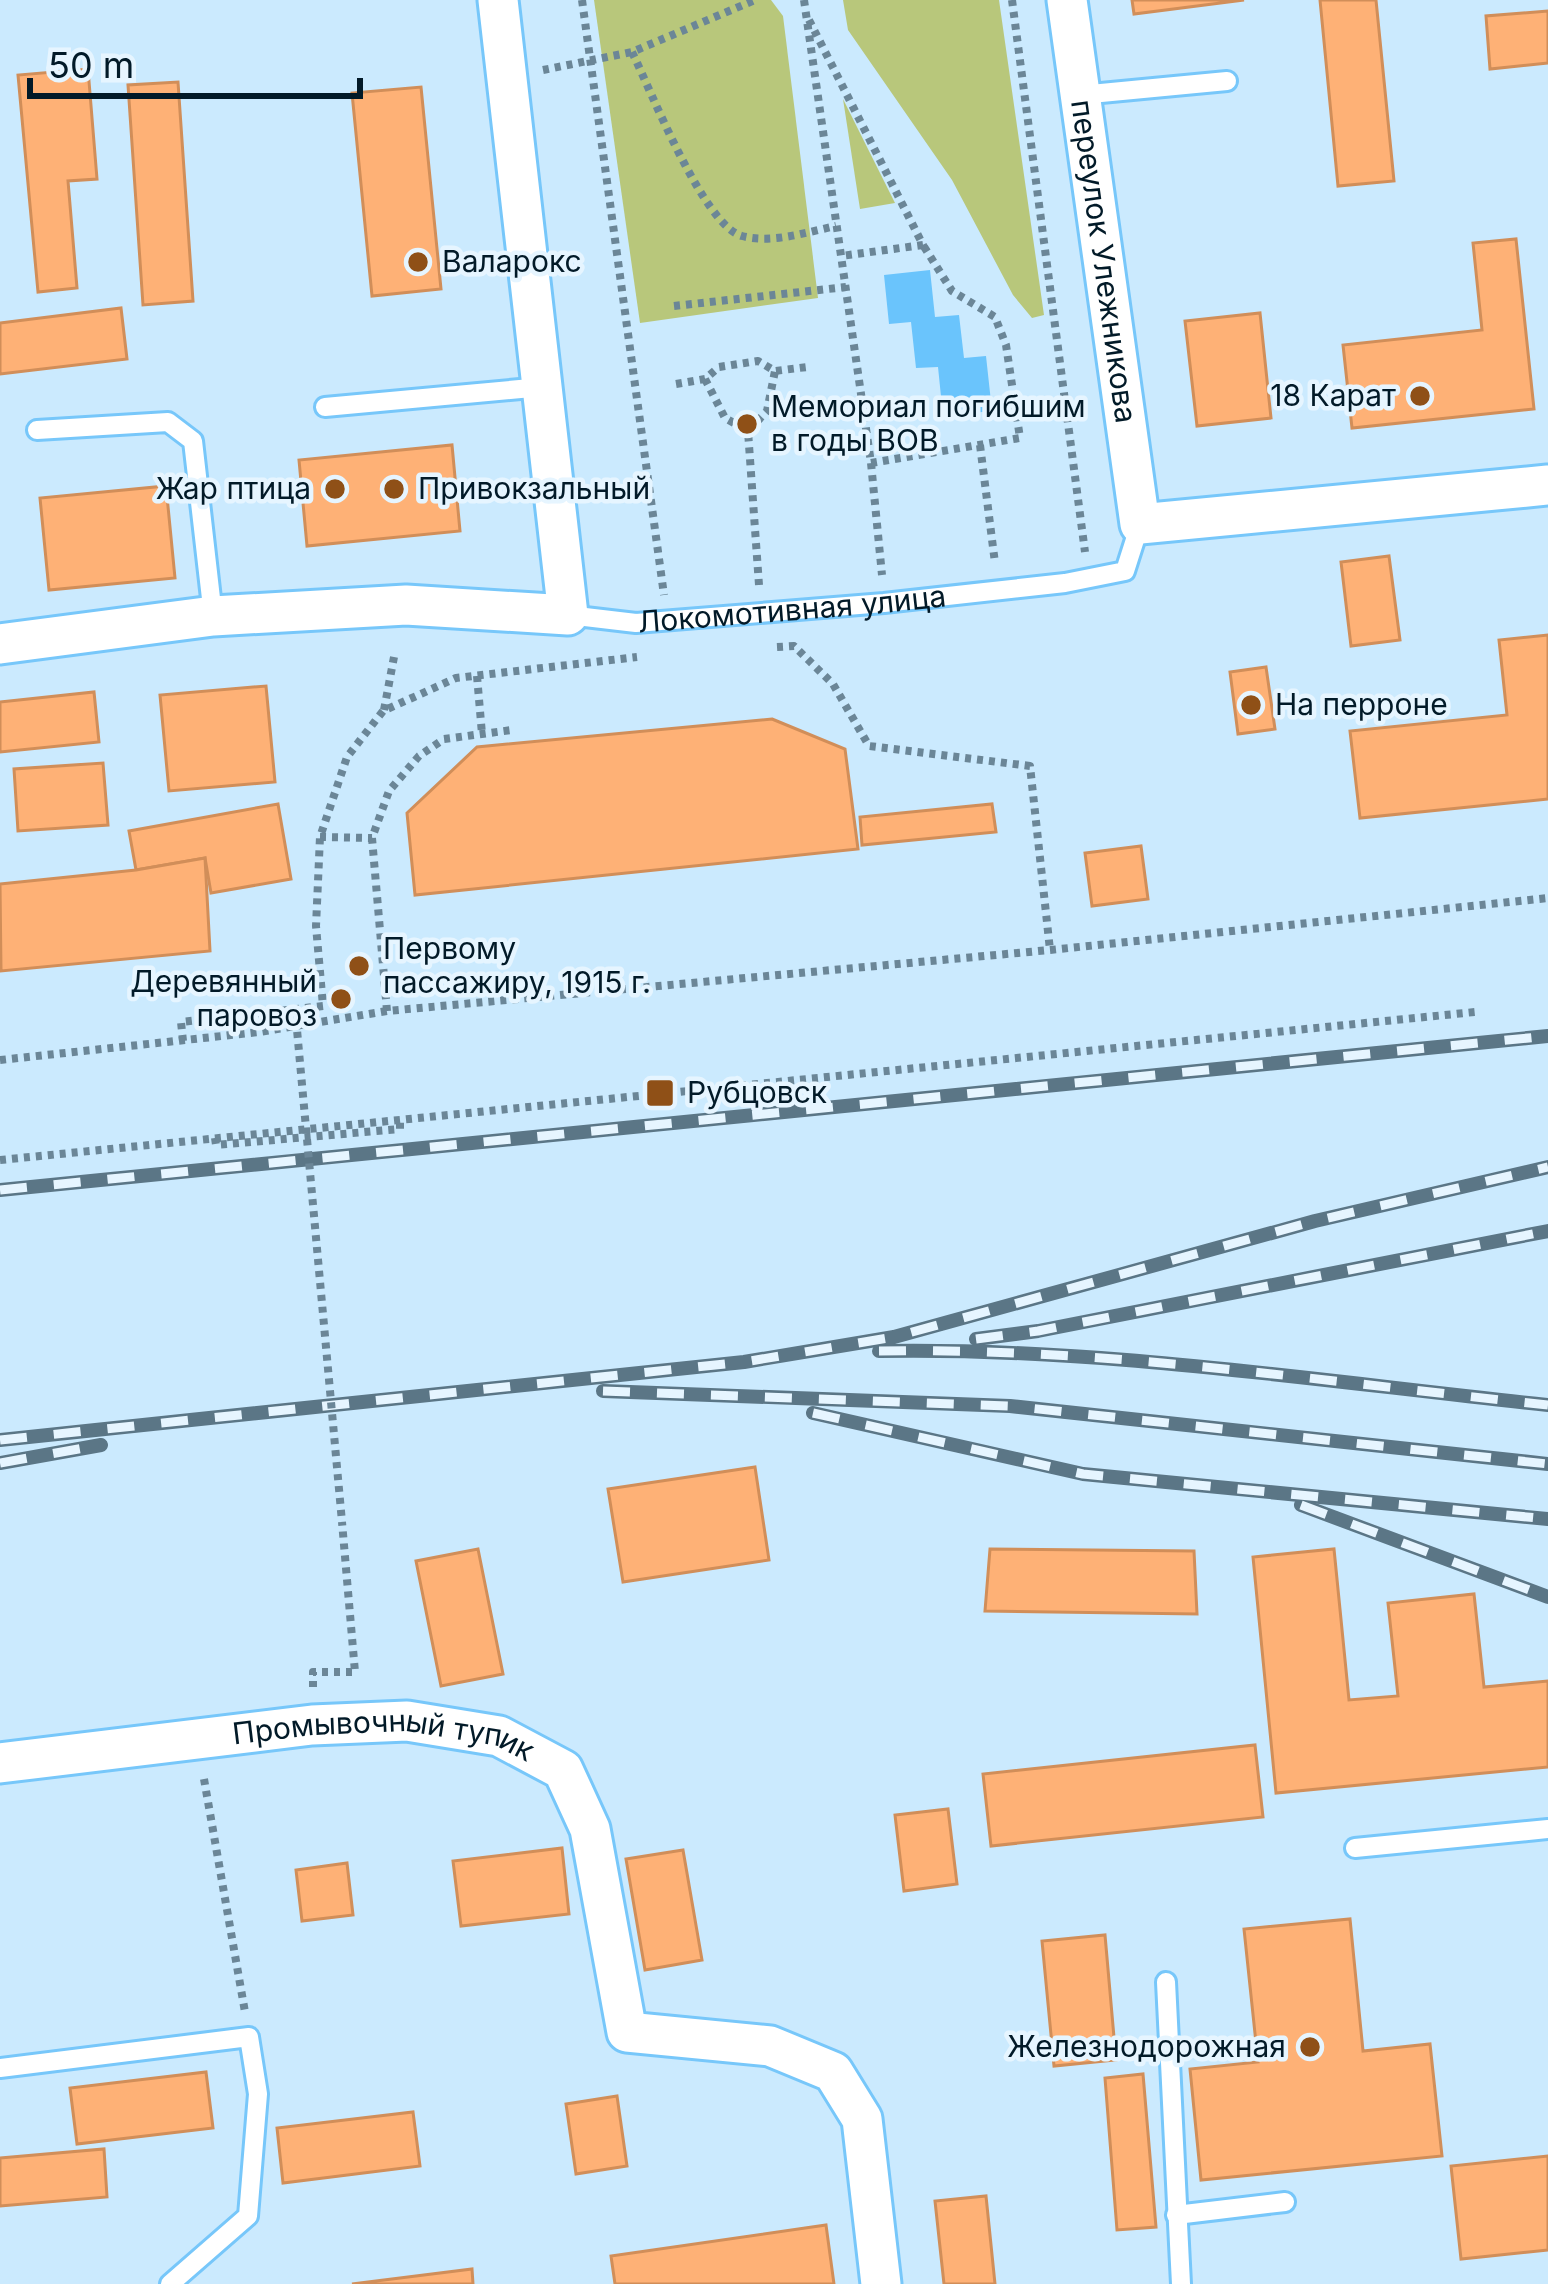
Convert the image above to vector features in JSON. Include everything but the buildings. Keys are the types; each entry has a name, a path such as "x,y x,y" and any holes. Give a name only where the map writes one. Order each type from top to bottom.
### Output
{"street":[{"path":"498,0 568,615"},
{"name":"переулок Улежникова","path":"1067,0 1140,524"},
{"path":"1140,524 1548,485"},
{"name":"Локомотивная улица","path":"0,644 213,616 406,605 568,615"},
{"name":"Промывочный тупик","path":"0,1763 312,1725 407,1721 499,1736 563,1770 590,1829 627,2032 770,2046 833,2072 862,2119 881,2284"}],"lane":[{"path":"1080,94 1226,81"},
{"path":"325,407 542,387"},
{"path":"37,430 169,422 193,441 213,616"},
{"name":"Локомотивная улица","path":"568,615 636,622 907,601 1065,583 1125,571 1140,524"},
{"path":"1355,1848 1548,1828"},
{"path":"1166,1982 1181,2284"},
{"path":"0,2068 249,2037 258,2094 248,2216 170,2284"},
{"path":"1176,2215 1285,2202"}],"path":[{"path":"383,711 456,679 669,654 582,0"},
{"path":"506,78 632,52 755,0"},
{"path":"804,0 871,463 882,575"},
{"path":"1012,0 1086,555 1063,557"},
{"path":"806,14 922,245 952,291 995,317 1006,345 1020,438 871,463"},
{"path":"632,52 691,176 717,218 739,236 775,238 836,226"},
{"path":"841,256 922,245"},
{"path":"674,306 846,287"},
{"path":"676,384 705,379 719,367 758,361 775,371 807,367"},
{"path":"775,371 767,411 748,431 759,586 779,585"},
{"path":"705,379 725,418 748,431"},
{"path":"980,445 995,564"},
{"path":"972,566 1018,562"},
{"path":"862,577 905,573"},
{"path":"773,647 794,646 833,684 869,746 1030,766 1051,950"},
{"path":"183,1041 181,1022 323,1006 316,926 320,838 346,757 383,711 394,657"},
{"path":"477,676 482,734"},
{"path":"388,1011 372,838 389,791 419,756 444,739 512,730"},
{"path":"320,838 372,838"},
{"path":"0,1060 183,1041 388,1011 1548,898"},
{"path":"295,1008 356,1672 313,1672"},
{"path":"0,1160 1475,1012"},
{"path":"219,1141 400,1129 400,1120"},
{"path":"205,1738 204,1793 249,2037"}],"green space":[{"path":"594,0 771,0 783,16 818,298 640,323"},
{"path":"843,0 999,0 1044,315 1032,318 1013,295 952,180 848,30"},
{"path":"843,99 895,203 860,209"}],"water":[{"path":"930,270 935,317 959,315 964,358 986,356 992,411 943,416 938,367 916,368 911,322 889,324 884,275"}],"railway":[{"path":"0,1190 1548,1036"},
{"path":"0,1440 744,1362 894,1337 1315,1221 1548,1167"},
{"path":"976,1339 1038,1331 1548,1231"},
{"path":"879,1351 1130,1360 1548,1405"},
{"path":"603,1391 1010,1406 1548,1464"},
{"path":"813,1413 1083,1474 1548,1519"},
{"path":"0,1463 101,1445"},
{"path":"1301,1505 1548,1597"}],"place":[{"name":"Валарокс","path":"418,262"},
{"name":"18 Карат","path":"1420,396"},
{"name":"Мемориал погибшим в годы ВОВ","path":"747,424"},
{"name":"Жар птица","path":"335,489"},
{"name":"Привокзальный","path":"394,489"},
{"name":"На перроне","path":"1251,705"},
{"name":"Первому пассажиру, 1915 г.","path":"359,966"},
{"name":"Деревянный паровоз","path":"341,999"},
{"name":"Рубцовск","path":"660,1093"},
{"name":"Железнодорожная","path":"1310,2047"}]}
